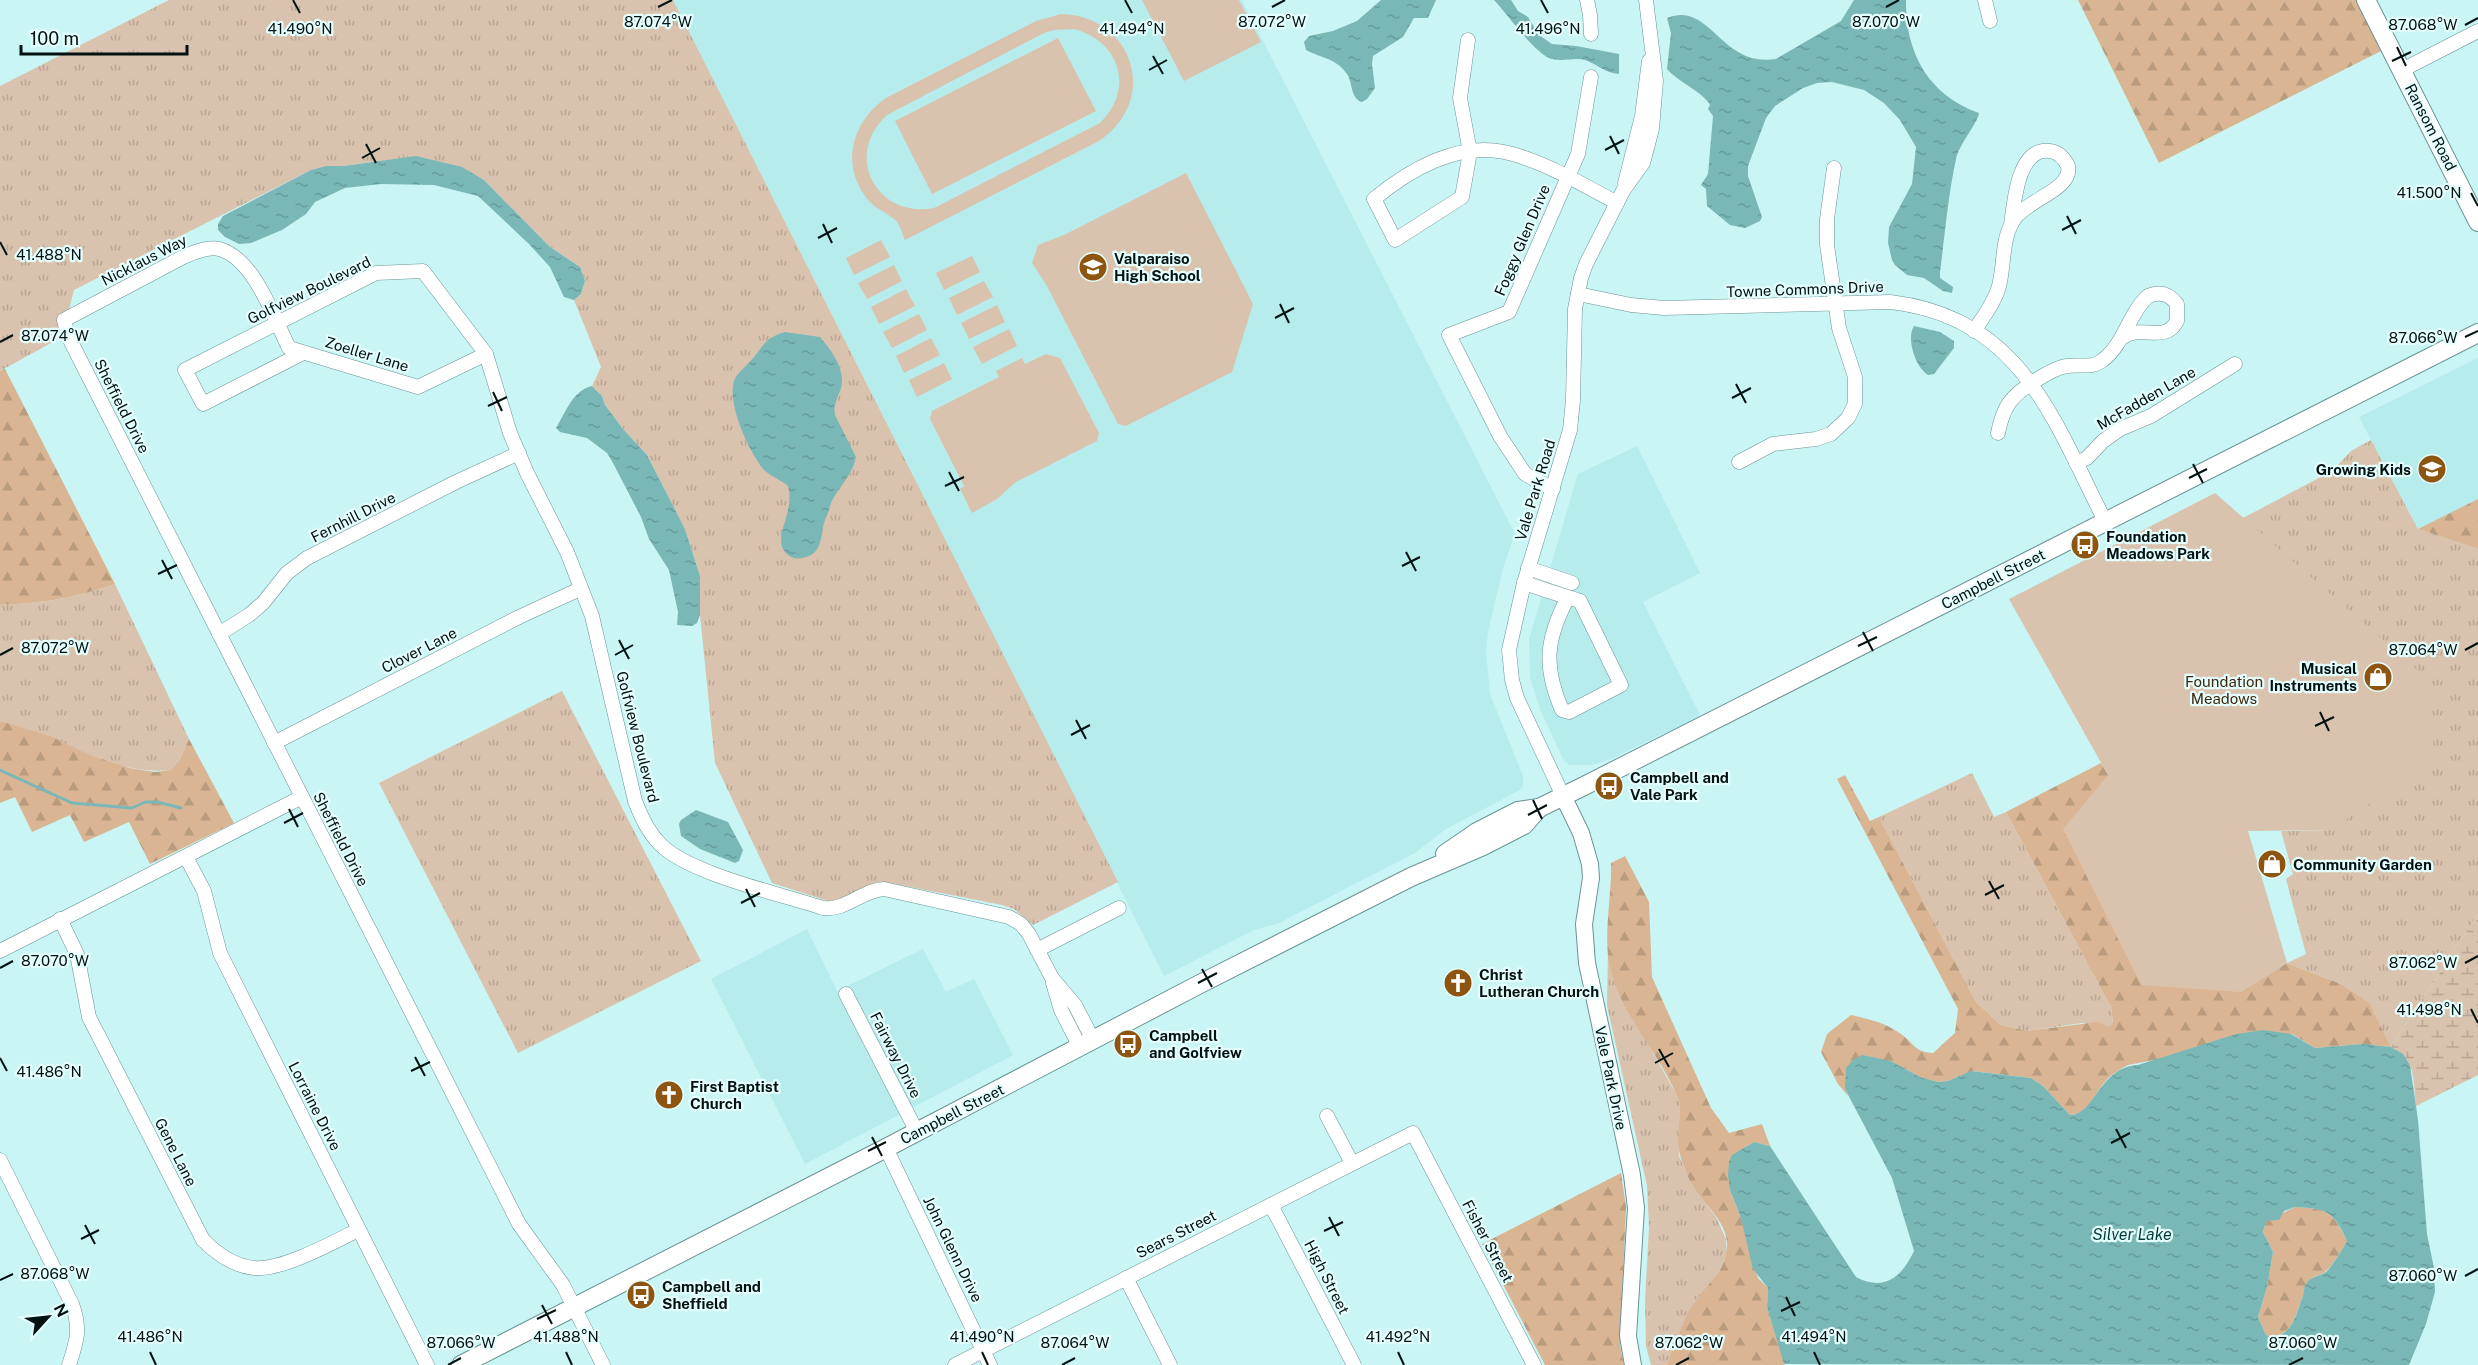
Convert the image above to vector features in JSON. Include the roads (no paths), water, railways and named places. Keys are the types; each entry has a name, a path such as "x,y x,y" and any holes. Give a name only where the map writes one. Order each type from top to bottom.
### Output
{"main road":[{"name":"Ransom Road","path":"2366,0 2478,222"},
{"name":"Campbell Street","path":"461,1365 1411,877 1477,832 1518,811 1539,808 2478,333"}],"street":[{"path":"1587,0 1591,34"},
{"name":"Vale Park Road","path":"1563,796 1521,707 1512,680 1509,659 1511,639 1528,568 1567,444 1573,415 1574,328 1578,294 1586,264 1620,197 1642,116 1651,50 1646,0"},
{"path":"1985,0 1990,21"},
{"path":"2402,70 2478,31"},
{"path":"1468,40 1460,98 1470,152"},
{"name":"Foggy Glen Drive","path":"1553,489 1525,474 1500,436 1449,335 1509,312 1578,154 1591,77"},
{"path":"1974,331 1990,306 1999,286 2004,246 2011,225 2018,181 2028,162 2036,154 2052,151 2060,155 2068,166 2066,179 2059,187 2031,202 2011,225"},
{"name":"Foggy Glen Drive","path":"1470,152 1462,196 1395,240 1374,199 1439,157 1470,152 1513,154 1566,178 1620,197"},
{"path":"1739,462 1773,444 1824,437 1837,430 1848,418 1855,404 1856,386 1839,328 1826,230 1834,168"},
{"name":"Nicklaus Way","path":"64,320 183,257 201,250 218,248 237,258 252,273 276,323"},
{"name":"Golfview Boulevard","path":"185,369 376,273 423,271 486,354 519,453 567,552 594,626 635,801 645,825 669,852 702,869 823,908 835,908 872,891 884,889 1009,917 1021,924 1052,978 1075,1005 1087,1044"},
{"name":"Towne Commons Drive","path":"1578,294 1664,308 1873,302 1907,304 1947,317 1974,331 2007,356 2032,384 2046,405 2105,521"},
{"name":"Sheffield Drive","path":"64,320 74,347 519,1224 551,1266 603,1365"},
{"name":"Zoeller Lane","path":"276,323 289,348 418,387 486,354"},
{"path":"1998,433 2010,401 2032,384 2057,369 2067,366 2088,366 2100,362 2123,337"},
{"name":"Zoeller Lane","path":"185,369 203,404 303,353"},
{"name":"McFadden Lane","path":"2076,463 2087,458 2103,441 2120,429 2151,416 2235,364"},
{"name":"Fernhill Drive","path":"219,634 249,615 263,603 287,573 308,558 456,482 519,453"},
{"path":"1528,568 1572,583"},
{"path":"1524,583 1568,597 1580,601 1621,685 1569,712 1562,710 1554,692 1549,655 1555,623 1568,597"},
{"name":"Clover Lane","path":"274,743 580,589"},
{"name":"Vale Park Drive","path":"1563,796 1581,833 1590,864 1591,878 1584,924 1587,963 1632,1175 1636,1208 1628,1336 1633,1365"},
{"path":"0,951 302,797"},
{"name":"Lorraine Drive","path":"186,857 204,891 220,953 427,1365"},
{"path":"1037,950 1119,909"},
{"name":"Gene Lane","path":"60,919 77,954 89,1017 202,1240 217,1254 234,1263 256,1268 297,1258 358,1230"},
{"name":"Fairway Drive","path":"846,994 917,1132"},
{"path":"1327,1116 1352,1163"},
{"name":"Sears Street","path":"955,1365 1413,1133"},
{"name":"Fisher Street","path":"1413,1133 1534,1365"},
{"name":"John Glenn Drive","path":"886,1148 990,1365"},
{"path":"0,1160 72,1304 78,1322 77,1341 69,1365"},
{"name":"High Street","path":"1271,1205 1354,1365"},
{"path":"1126,1278 1170,1365"}],"water":[{"path":"1381,0 1436,0 1428,18 1414,18 1403,37 1373,56 1375,88 1362,102 1355,97 1349,78 1343,69 1333,61 1306,50 1304,42 1309,36 1333,31 1357,21"},
{"path":"1494,0 1511,0 1518,11 1528,17 1539,35 1552,44 1619,54 1619,74 1609,72 1585,60 1556,60 1545,56"},
{"path":"1854,0 1906,0 1910,37 1923,69 1946,95 1979,113 1958,153 1951,187 1940,278 1953,287 1952,293 1943,291 1924,278 1907,275 1892,260 1888,243 1889,227 1912,184 1916,147 1900,120 1884,103 1864,90 1832,82 1817,83 1803,88 1775,106 1766,118 1748,166 1748,176 1762,217 1760,221 1745,228 1730,225 1707,206 1706,189 1701,185 1708,174 1713,116 1708,109 1710,105 1707,100 1667,69 1671,33 1667,18 1682,15 1695,18 1742,54 1757,59 1776,59 1841,21"},
{"path":"416,156 462,167 484,180 550,247 580,267 585,281 581,294 574,300 564,297 550,267 478,196 434,185 381,184 345,188 315,202 306,214 282,230 251,243 239,244 225,237 218,230 218,224 223,216 311,170 326,166 344,166"},
{"path":"1914,326 1940,332 1954,341 1954,348 1934,374 1928,375 1923,371 1913,352 1911,338"},
{"path":"785,332 820,337 836,360 842,381 835,404 835,415 856,457 851,471 830,506 817,550 809,556 799,558 787,554 781,543 789,504 788,486 765,471 752,452 740,426 733,398 733,386 738,374 767,341"},
{"path":"592,386 602,396 605,405 623,429 647,455 685,529 700,576 700,615 697,623 692,626 677,625 678,612 669,570 649,539 641,517 607,453 587,438 560,432 556,428 574,397"},
{"path":"696,810 728,822 743,850 739,861 735,863 700,849 681,836 679,824 681,820"},
{"name":"Silver Lake","path":"2263,1030 2291,1034 2315,1048 2362,1044 2391,1047 2403,1054 2410,1065 2418,1120 2427,1234 2434,1268 2435,1292 2426,1324 2409,1365 1784,1364 1767,1307 1768,1288 1753,1269 1741,1218 1730,1190 1728,1176 1729,1161 1732,1155 1754,1142 1770,1146 1856,1277 1875,1283 1891,1279 1904,1268 1914,1251 1892,1178 1845,1089 1846,1068 1853,1060 1862,1055 1891,1061 1920,1077 1938,1082 1948,1081 1971,1071 2031,1078 2043,1086 2070,1115 2086,1107 2114,1074 2125,1068 2236,1034","holes":["2295,1207 2322,1210 2333,1217 2347,1241 2328,1270 2310,1279 2306,1284 2293,1322 2276,1338 2266,1335 2258,1317 2267,1287 2273,1252 2263,1232 2266,1221 2279,1220 2284,1211"]}],"waterway":[{"path":"0,770 72,803 132,808 145,802 157,802 181,808"}],"place":[{"name":"Valparaiso High School","path":"1093,267"},
{"name":"Growing Kids","path":"2432,469"},
{"name":"Foundation Meadows Park","path":"2085,545"},
{"name":"Musical Instruments","path":"2378,677"},
{"name":"Campbell and Vale Park","path":"1609,786"},
{"name":"Community Garden","path":"2272,864"},
{"name":"Christ Lutheran Church","path":"1458,983"},
{"name":"Campbell and Golfview","path":"1128,1044"},
{"name":"First Baptist Church","path":"669,1095"},
{"name":"Campbell and Sheffield","path":"641,1295"}],"park label":[{"name":"Foundation Meadows","path":"2224,690"}]}
